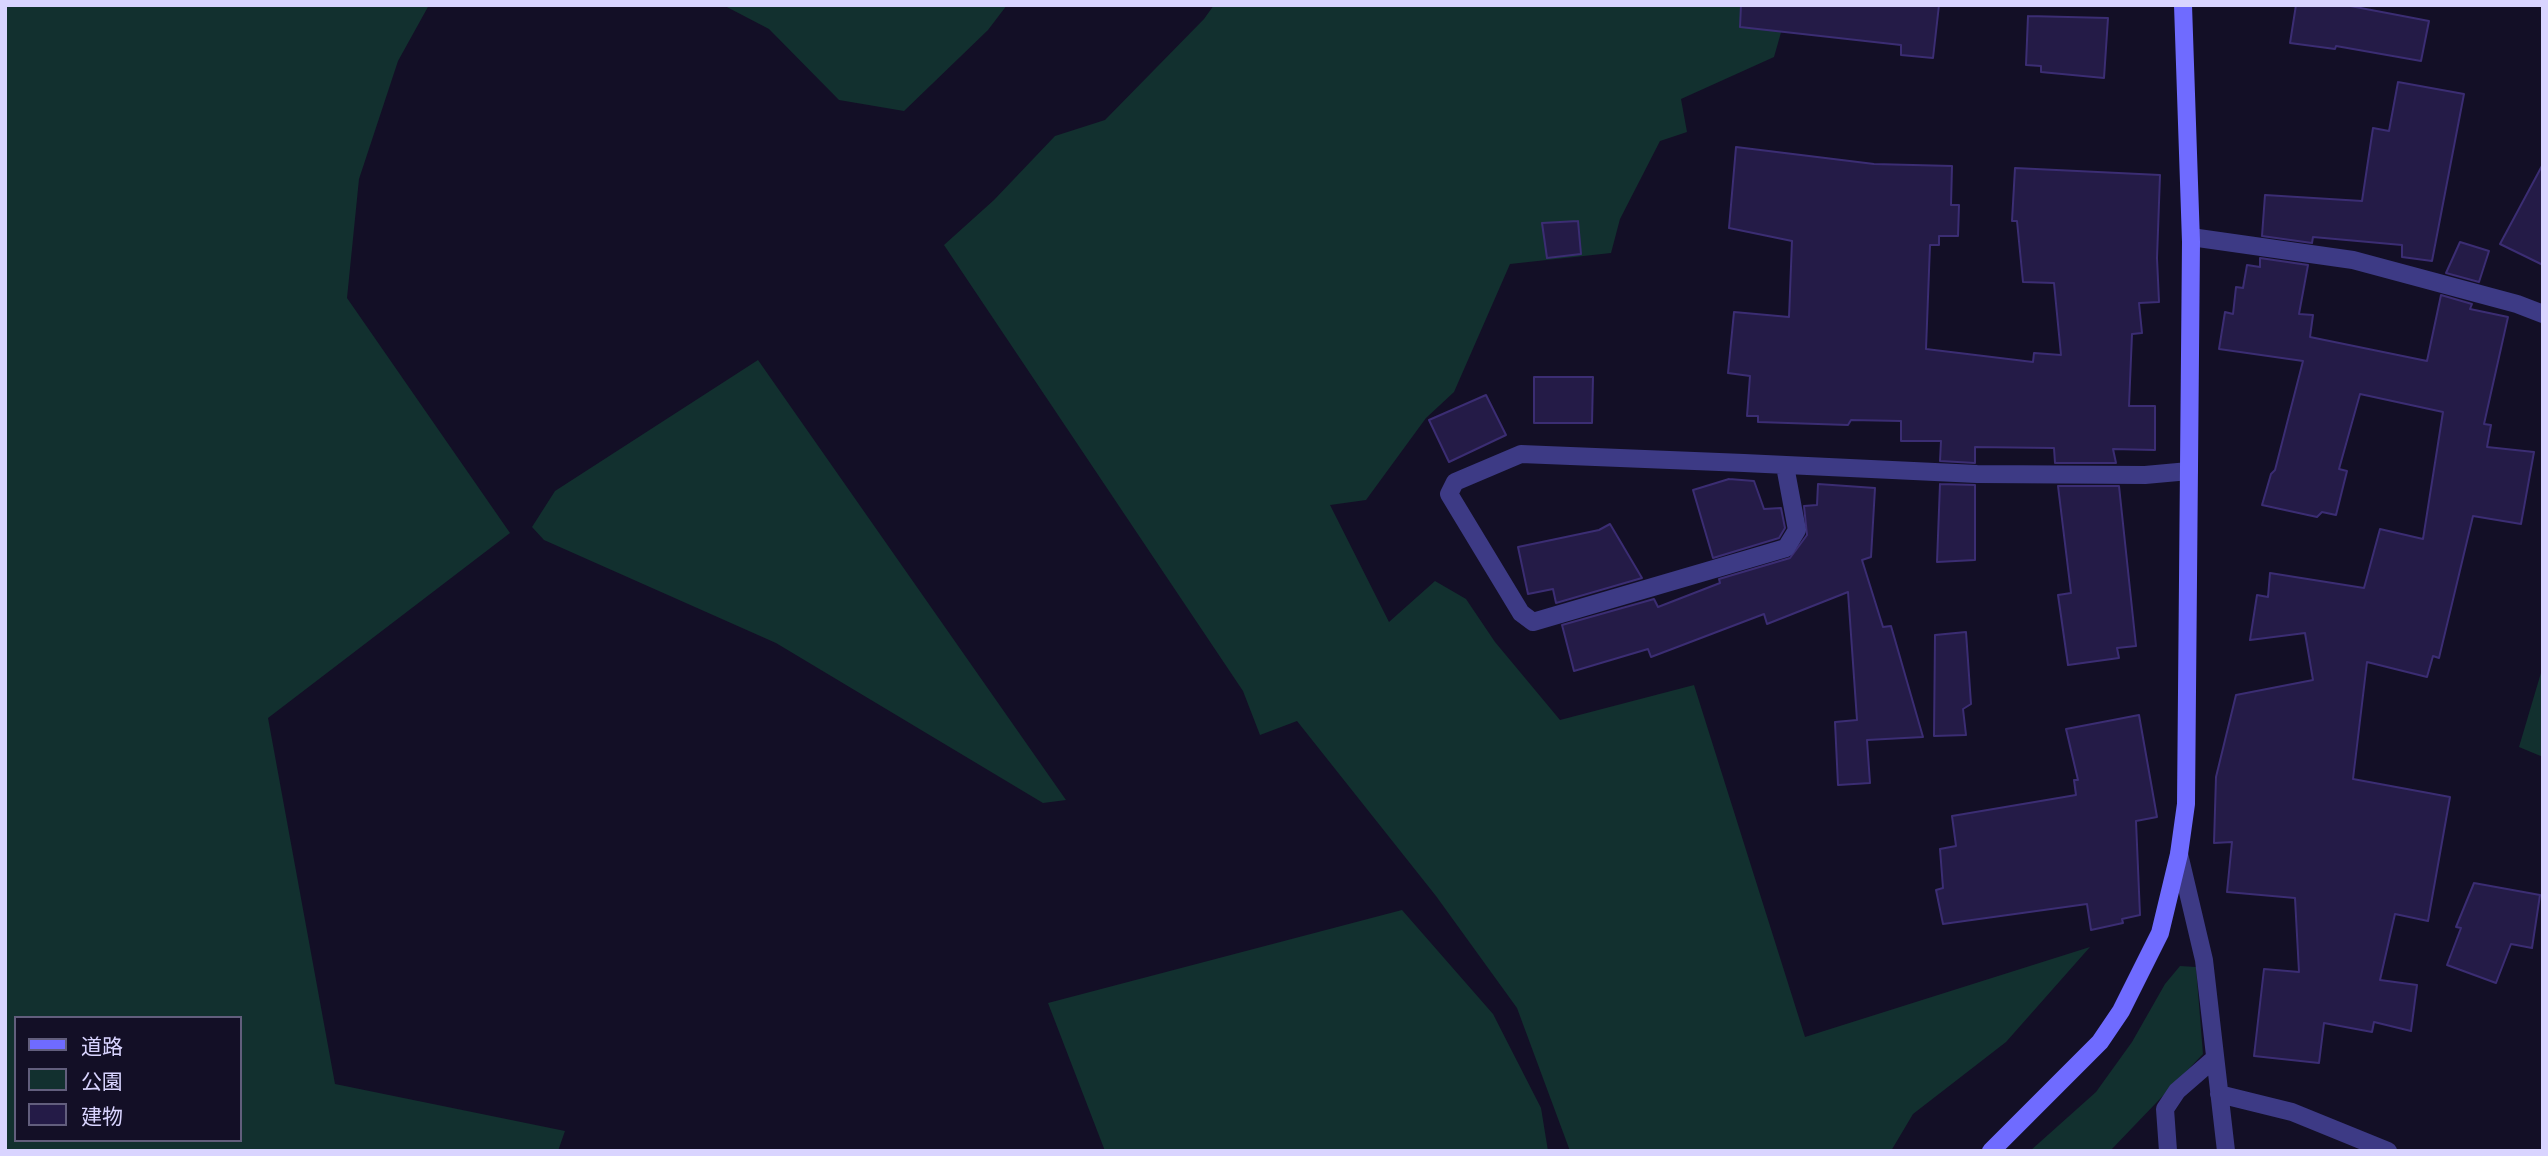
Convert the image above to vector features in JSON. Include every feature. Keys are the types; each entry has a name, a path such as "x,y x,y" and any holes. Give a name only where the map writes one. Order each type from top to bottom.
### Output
{"street":[{"path":"1991,1151 2100,1042 2121,1011 2160,933 2179,854 2186,804 2191,237 2183,5"},
{"path":"2191,237 2353,260 2543,314"},
{"path":"1785,466 1797,530 1786,548 1533,622 1521,613 1449,494 1455,482 1521,454 1977,474 2145,475 2189,471"},
{"path":"2179,854 2204,960 2226,1151"},
{"path":"2168,1151 2165,1109 2177,1091 2215,1058"},
{"path":"2219,1094 2292,1112 2388,1151"}],"green space":[{"path":"5,5 429,5 398,61 359,179 347,298 510,533 268,718 335,1084 565,1131 558,1151 5,1151"},
{"path":"723,5 1007,5 988,30 904,111 839,100 769,29"},
{"path":"1214,5 1779,5 1784,22 1774,57 1681,99 1687,132 1660,141 1620,219 1611,253 1510,264 1454,392 1426,418 1366,500 1330,505 1389,622 1435,581 1466,599 1495,642 1560,720 1694,685 1805,1037 2090,947 2006,1042 1913,1114 1891,1151 1570,1151 1517,1008 1436,896 1297,721 1260,735 1243,691 944,245 994,200 1055,136 1105,120 1204,19"},
{"path":"758,360 1066,800 1043,803 776,643 544,540 532,527 555,491"},
{"path":"2543,666 2543,757 2519,747"},
{"path":"1402,910 1493,1014 1541,1108 1548,1151 1105,1151 1048,1003"},
{"path":"2180,966 2196,967 2203,1054 2110,1151 2030,1151 2096,1092 2132,1042 2165,984"}],"building":[{"path":"1741,5 1939,5 1933,58 1901,55 1901,45 1740,27"},
{"path":"2296,5 2345,5 2429,21 2421,61 2336,46 2335,49 2290,43"},
{"path":"2028,16 2108,18 2104,78 2041,72 2041,66 2026,65"},
{"path":"2398,82 2464,94 2432,261 2402,257 2402,245 2313,237 2312,243 2262,236 2265,195 2362,201 2373,128 2389,131"},
{"path":"1736,147 1874,164 1952,166 1951,205 1959,205 1958,236 1939,236 1939,245 1930,245 1926,349 2033,362 2034,353 2061,355 2054,283 2023,282 2017,221 2012,221 2015,168 2160,175 2157,258 2159,302 2139,303 2142,333 2132,334 2129,406 2155,406 2155,450 2113,449 2116,463 2055,463 2054,448 1975,447 1975,463 1940,461 1941,441 1901,441 1901,421 1851,420 1848,425 1758,422 1758,416 1747,416 1750,376 1728,373 1734,312 1789,317 1792,241 1729,228"},
{"path":"2543,164 2543,265 2500,244"},
{"path":"1578,221 1581,254 1547,258 1542,223"},
{"path":"2460,242 2489,251 2479,282 2446,273"},
{"path":"2260,258 2308,265 2299,314 2313,315 2310,337 2427,361 2441,295 2472,304 2470,309 2508,317 2484,424 2491,425 2487,447 2534,452 2521,524 2473,516 2439,658 2433,656 2427,677 2367,662 2353,779 2450,797 2428,921 2395,914 2380,980 2417,985 2411,1031 2374,1022 2372,1032 2324,1023 2319,1063 2254,1056 2264,969 2299,972 2295,898 2227,892 2232,842 2214,843 2216,777 2236,695 2313,680 2305,633 2250,640 2257,595 2268,597 2270,573 2364,588 2380,529 2423,539 2443,412 2360,394 2339,469 2347,471 2336,515 2322,512 2317,517 2262,505 2271,474 2275,470 2303,361 2219,349 2225,312 2233,314 2236,287 2243,288 2247,265 2260,267"},
{"path":"1534,377 1593,377 1592,423 1534,423"},
{"path":"1486,395 1506,435 1449,462 1429,420"},
{"path":"1729,479 1754,481 1764,509 1781,508 1785,528 1779,538 1713,558 1693,490"},
{"path":"1818,484 1875,488 1871,557 1862,560 1883,627 1891,626 1923,737 1867,740 1870,783 1838,785 1835,722 1857,720 1848,592 1767,624 1764,614 1651,657 1648,649 1574,671 1562,625 1654,599 1658,607 1720,583 1719,579 1790,558 1807,535 1804,506 1817,505"},
{"path":"1940,484 1975,485 1975,560 1937,562"},
{"path":"2058,486 2119,486 2136,646 2117,648 2119,658 2068,665 2058,595 2071,593"},
{"path":"1610,524 1642,578 1556,603 1553,589 1528,594 1518,547 1599,530"},
{"path":"1966,632 1971,704 1963,709 1966,735 1934,736 1935,635"},
{"path":"2139,715 2157,817 2136,821 2140,915 2122,919 2123,923 2091,930 2087,904 1943,924 1936,890 1943,888 1940,849 1956,846 1952,816 2076,795 2074,780 2078,780 2066,729"},
{"path":"2474,883 2540,895 2532,948 2511,944 2496,983 2447,965 2461,928 2456,927"}]}
